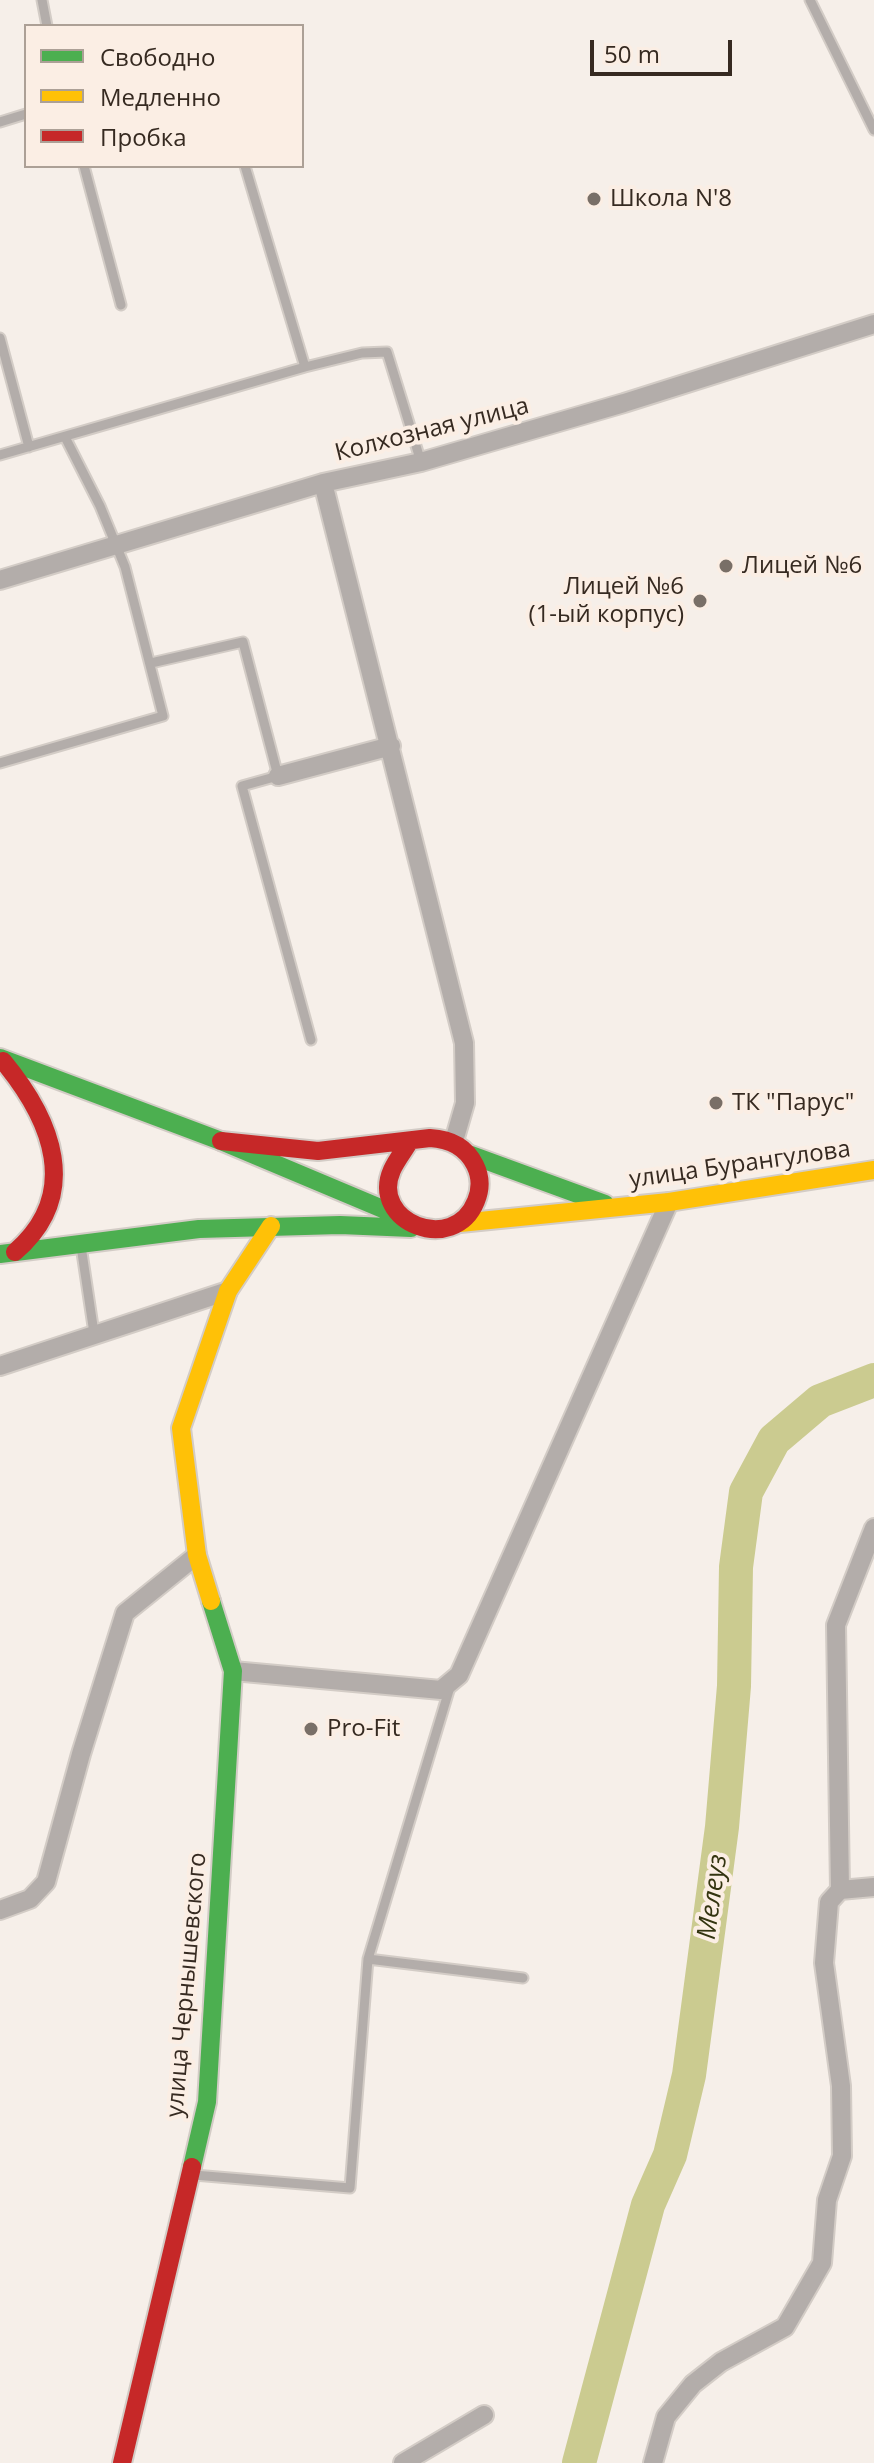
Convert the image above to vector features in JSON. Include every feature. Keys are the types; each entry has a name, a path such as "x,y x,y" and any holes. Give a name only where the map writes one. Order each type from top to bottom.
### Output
{"street":[{"name":"Колхозная улица","path":"0,580 323,483 421,462 874,324"},
{"path":"221,1141 326,1151 408,1144 429,1137 454,1141 465,1103 464,1043 323,483"},
{"path":"278,776 391,746"},
{"path":"0,1058 221,1141 397,1215 415,1228"},
{"path":"0,1058 37,1107 49,1137 54,1169 50,1203 41,1227 8,1253"},
{"name":"улица Бурангулова","path":"454,1141 471,1155 612,1207"},
{"path":"397,1215 386,1191 390,1165 408,1144"},
{"path":"460,1223 477,1204 480,1178 471,1155"},
{"name":"улица Бурангулова","path":"8,1253 199,1229 271,1226 437,1231 460,1223 669,1202 874,1170"},
{"path":"233,1671 441,1690 451,1684 459,1675 669,1202"},
{"name":"улица Чернышевского","path":"122,2463 207,2102 233,1671 197,1555 181,1428 228,1291 271,1226"},
{"path":"0,1366 228,1291"},
{"path":"840,1890 836,1625 874,1528"},
{"path":"0,1910 30,1899 46,1882 125,1613 197,1555"},
{"path":"653,2463 666,2417 693,2384 721,2362 785,2327 822,2263 827,2200 842,2156 841,2086 824,1963 829,1902 840,1890 874,1887"},
{"path":"403,2463 484,2415"}],"lane":[{"path":"42,0 47,24"},
{"path":"810,0 874,130"},
{"path":"0,122 24,115"},
{"path":"85,168 121,305"},
{"path":"246,168 305,367"},
{"path":"0,338 29,447"},
{"path":"0,455 66,439 305,367 362,353 387,352 421,462"},
{"path":"0,763 163,716 125,567 114,548 100,506 66,439"},
{"path":"151,663 243,642 278,776 242,786 311,1040"},
{"path":"81,1243 94,1333"},
{"path":"189,2174 350,2188 368,1959 451,1684"},
{"path":"368,1959 523,1978"}],"waterway":[{"name":"Мелеуз","path":"579,2463 648,2205 670,2155 689,2075 722,1827 734,1686 736,1567 746,1492 774,1440 820,1401 874,1380"}],"traffic: fast":[{"path":"0,1058 221,1141 397,1215"},
{"path":"471,1155 605,1204"},
{"path":"0,1254 199,1229 340,1225 411,1228"},
{"path":"192,2167 207,2102 233,1671 211,1601"}],"traffic: slow":[{"path":"460,1223 669,1202 874,1170"},
{"path":"211,1601 197,1555 181,1428 228,1291 271,1226"}],"traffic: jam":[{"path":"3,1061 35,1108 46,1132 54,1182 48,1206 36,1230 15,1252"},
{"path":"221,1141 318,1151 430,1138 444,1140 467,1153 478,1174 478,1196 465,1218 450,1227 434,1229 417,1226 392,1205 388,1189 392,1170 408,1144"},
{"path":"122,2463 192,2167"}],"place":[{"name":"Школа N'8","path":"594,199"},
{"name":"Лицей №6","path":"726,566"},
{"name":"Лицей №6 (1-ый корпус)","path":"700,601"},
{"name":"ТК \"Парус\"","path":"716,1103"},
{"name":"Pro-Fit","path":"311,1729"}]}
